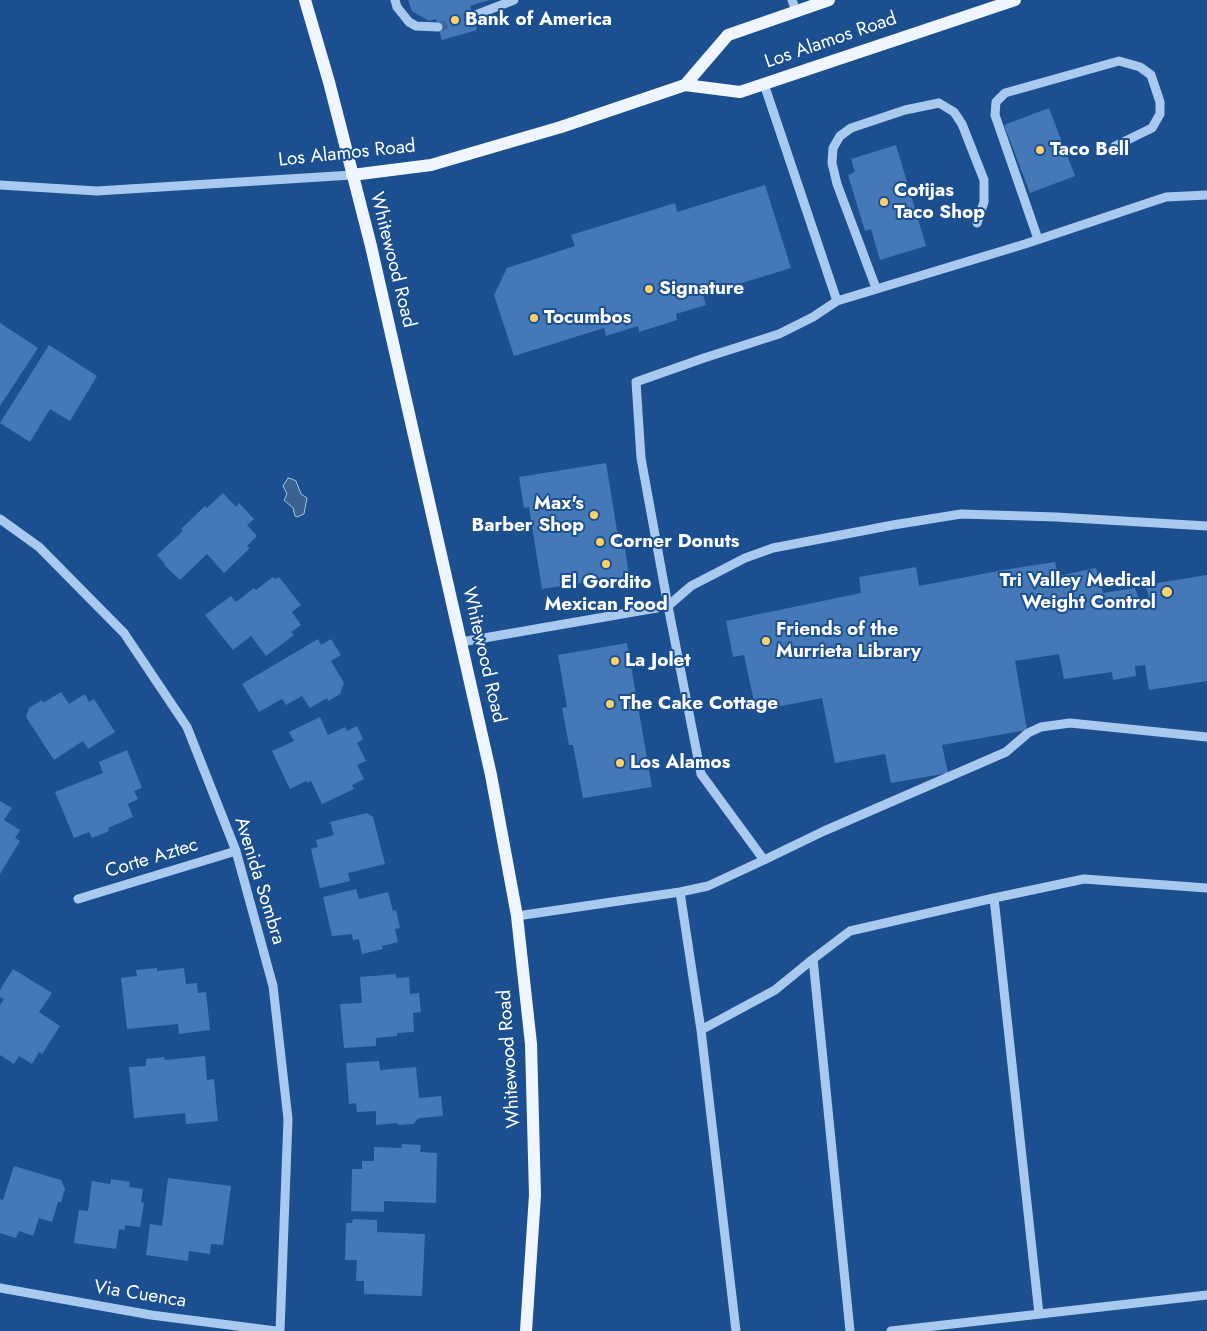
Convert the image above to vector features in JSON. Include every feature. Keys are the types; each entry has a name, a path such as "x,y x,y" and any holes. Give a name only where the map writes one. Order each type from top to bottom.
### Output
{"main road":[{"name":"Whitewood Road","path":"305,0 373,255 491,776 516,916 531,1044 536,1196 526,1331"},
{"name":"Los Alamos Road","path":"685,85 728,35 794,6 829,0"},
{"name":"Los Alamos Road","path":"352,175 431,164 561,127 685,85 740,92 1015,0"}],"street":[{"path":"395,0 397,8 408,22 416,26 438,27"},
{"path":"473,16 514,0"},
{"path":"1038,239 995,115 996,102 1005,93 1119,62 1140,67 1151,75 1160,102 1160,114 1152,128 1116,146"},
{"path":"764,84 837,301"},
{"path":"876,288 832,163 833,148 840,136 851,128 905,110 939,103 954,112 962,124 984,180 984,202 977,223"},
{"name":"Los Alamos Road","path":"0,185 97,191 352,175"},
{"path":"764,860 701,774 668,606 642,458 636,382 779,334 813,317 837,301 876,288 925,275 1166,197 1207,195"},
{"path":"461,642 668,606 691,586 745,558 773,548 961,514 1056,517 1207,526"},
{"name":"Avenida Sombra","path":"0,519 38,547 124,633 187,728 236,851 273,986 288,1119 278,1331"},
{"path":"516,916 680,892 708,886 824,831 1006,752 1028,734 1042,727 1070,723 1207,737"},
{"name":"Corte Aztec","path":"78,899 236,851"},
{"path":"701,1030 775,990 850,931 1084,879 1207,888"},
{"path":"680,892 701,1030 736,1331"},
{"path":"994,898 1039,1314"},
{"path":"813,959 850,1331"},
{"name":"Via Cuenca","path":"0,1288 151,1315 278,1331"},
{"path":"891,1331 1207,1295"}],"water":[{"path":"288,478 296,481 301,494 307,498 304,514 297,517 293,508 284,500 287,494 283,486"}],"building":[{"name":"Bank of America","path":"408,0 489,0 470,6 477,30 442,40 436,19 429,21 412,11"},
{"name":"Taco Bell","path":"1049,108 1075,176 1030,193 1004,125"},
{"name":"Cotijas Taco Shop","path":"896,145 926,246 880,260 871,229 865,231 848,175 855,172 851,159"},
{"path":"765,185 791,268 703,295 706,305 676,314 677,320 639,332 638,326 606,336 604,328 514,356 494,295 507,268 575,246 571,235 675,203 677,212"},
{"path":"0,323 38,348 0,406"},
{"path":"49,345 97,376 70,421 50,409 30,442 0,423"},
{"path":"606,463 620,549 625,549 630,582 597,587 595,581 542,589 529,507 524,508 519,477"},
{"path":"223,493 236,507 239,503 254,519 247,525 257,536 247,546 250,548 224,573 207,554 180,580 164,565 157,555 183,531 181,529 205,506 207,508"},
{"path":"1055,562 1058,576 1096,568 1103,593 1135,588 1139,599 1149,597 1145,585 1207,575 1207,681 1149,690 1145,665 1135,666 1136,676 1113,680 1112,672 1064,679 1059,654 1015,661 1027,730 942,745 948,773 891,783 885,754 835,763 822,698 756,711 744,655 733,657 726,621 861,593 859,577 916,567 919,586"},
{"path":"273,577 275,579 279,577 301,605 292,612 301,625 291,632 294,635 266,656 251,636 233,650 205,615 231,596 236,602 254,588 256,590"},
{"path":"318,639 321,645 331,639 341,655 331,661 344,683 340,694 328,701 327,698 310,708 302,696 286,705 282,699 259,712 242,684"},
{"path":"627,643 652,787 583,798 573,745 569,745 562,708 567,707 558,655"},
{"path":"61,692 69,704 85,694 89,702 94,699 115,732 88,749 83,741 54,760 26,717 29,708 42,700 43,703"},
{"path":"320,717 328,735 345,727 347,731 357,726 363,739 357,743 366,761 357,765 364,779 352,785 354,789 322,804 311,781 307,783 306,781 290,789 272,751 294,741 289,732"},
{"path":"127,750 142,788 134,791 138,799 128,804 133,817 108,828 109,831 92,838 89,832 74,838 55,792 103,773 99,762"},
{"path":"0,801 12,808 4,820 20,830 15,838 20,841 0,874"},
{"path":"367,813 373,817 385,864 348,873 350,881 320,888 311,849 318,847 316,840 334,835 330,822"},
{"path":"356,889 359,899 388,892 393,911 396,910 400,928 395,929 398,942 382,946 383,949 362,954 359,939 353,940 352,934 332,936 323,897"},
{"path":"157,968 157,971 184,968 186,984 197,983 198,993 206,992 210,1030 179,1034 178,1024 127,1029 121,978 137,976 136,970"},
{"path":"13,969 52,993 39,1012 60,1026 42,1054 39,1052 32,1064 19,1056 14,1064 0,1055 0,1005 4,999 0,997 0,990"},
{"path":"396,974 396,978 409,977 410,994 419,993 421,1012 413,1013 414,1032 397,1033 397,1036 376,1038 376,1046 344,1048 340,1004 362,1003 360,977"},
{"path":"205,1056 207,1080 214,1079 218,1121 186,1124 185,1113 134,1118 129,1067 146,1066 146,1059 164,1057 165,1060"},
{"path":"379,1061 380,1070 416,1067 419,1098 441,1096 443,1116 419,1118 413,1124 376,1125 376,1111 357,1112 356,1103 349,1104 346,1063"},
{"path":"402,1144 421,1145 420,1152 437,1153 436,1203 384,1201 384,1212 351,1211 352,1169 362,1169 362,1161 374,1161 374,1147 402,1148"},
{"path":"14,1166 61,1180 65,1189 61,1202 58,1202 52,1222 39,1218 33,1236 19,1231 16,1238 0,1233 0,1199 3,1200"},
{"path":"168,1178 231,1186 223,1245 211,1244 210,1254 189,1251 188,1261 146,1255 150,1224 162,1226"},
{"path":"111,1179 130,1182 129,1187 143,1189 141,1202 144,1203 140,1227 125,1225 125,1230 119,1229 116,1249 74,1243 79,1210 88,1211 92,1181 110,1184"},
{"path":"353,1219 377,1220 377,1232 425,1234 422,1296 364,1294 364,1281 356,1281 357,1260 345,1260 346,1223 352,1223"}],"tunnel":[{"path":"438,27 473,16"}],"place":[{"name":"Bank of America","path":"455,20"},
{"name":"Taco Bell","path":"1040,150"},
{"name":"Cotijas Taco Shop","path":"884,202"},
{"name":"Signature","path":"649,289"},
{"name":"Tocumbos","path":"534,318"},
{"name":"Max's Barber Shop","path":"594,515"},
{"name":"Corner Donuts","path":"600,542"},
{"name":"El Gordito Mexican Food","path":"606,564"},
{"name":"Tri Valley Medical Weight Control","path":"1167,592"},
{"name":"Friends of the Murrieta Library","path":"766,641"},
{"name":"La Jolet","path":"615,661"},
{"name":"The Cake Cottage","path":"610,704"},
{"name":"Los Alamos","path":"620,763"}]}
